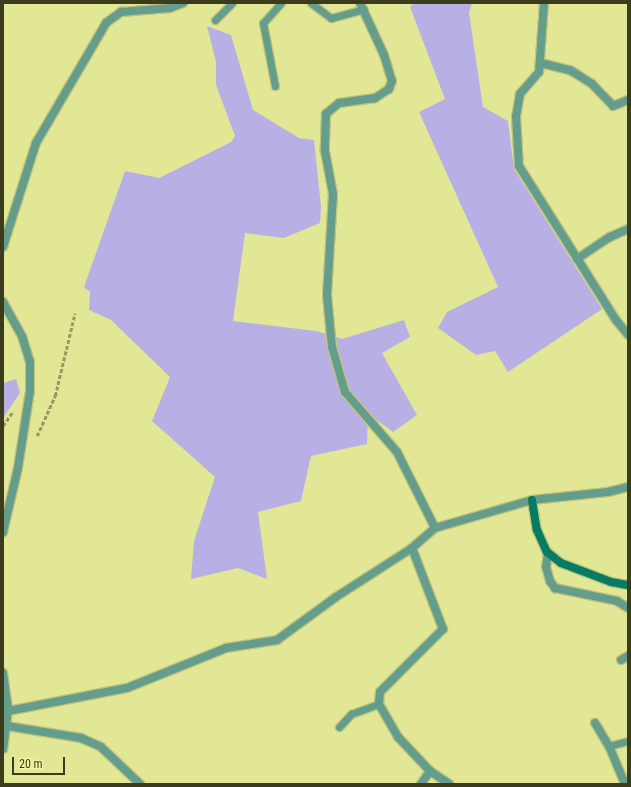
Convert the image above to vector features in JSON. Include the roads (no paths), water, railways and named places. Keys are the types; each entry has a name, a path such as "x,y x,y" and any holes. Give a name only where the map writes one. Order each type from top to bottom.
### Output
{"street":[{"path":"3,247 36,143 106,23 121,12 170,8 183,3"},
{"path":"544,3 541,63 539,72 520,94 516,116 519,166 577,259 628,335"},
{"path":"362,6 392,80 389,89 375,98 339,103 326,114 325,151 333,194 327,295 332,347 345,392 397,452 436,528"},
{"path":"541,63 570,70 592,84 613,106 628,100"},
{"path":"577,259 610,237 628,229"},
{"path":"3,302 22,336 30,362 30,391 18,468 3,532"},
{"path":"5,711 127,688 226,648 277,640 336,597 412,548 436,528 532,500 608,492 628,487"},
{"path":"532,500 537,530 548,553 561,563 611,582 628,585"},
{"path":"412,548 443,629 380,692 379,704 398,737 430,771 449,784"},
{"path":"548,553 546,567 550,581 555,588 617,601 628,608"},
{"path":"3,673 7,726 3,749"},
{"path":"595,723 609,746 625,784"},
{"path":"7,726 81,738 101,747 140,784"},
{"path":"421,784 430,771"}],"lane":[{"path":"215,20 232,3"},
{"path":"275,86 263,23 280,3"},
{"path":"311,3 330,18 362,6"},
{"path":"339,727 351,714 379,704"},
{"path":"609,746 628,741"}]}
